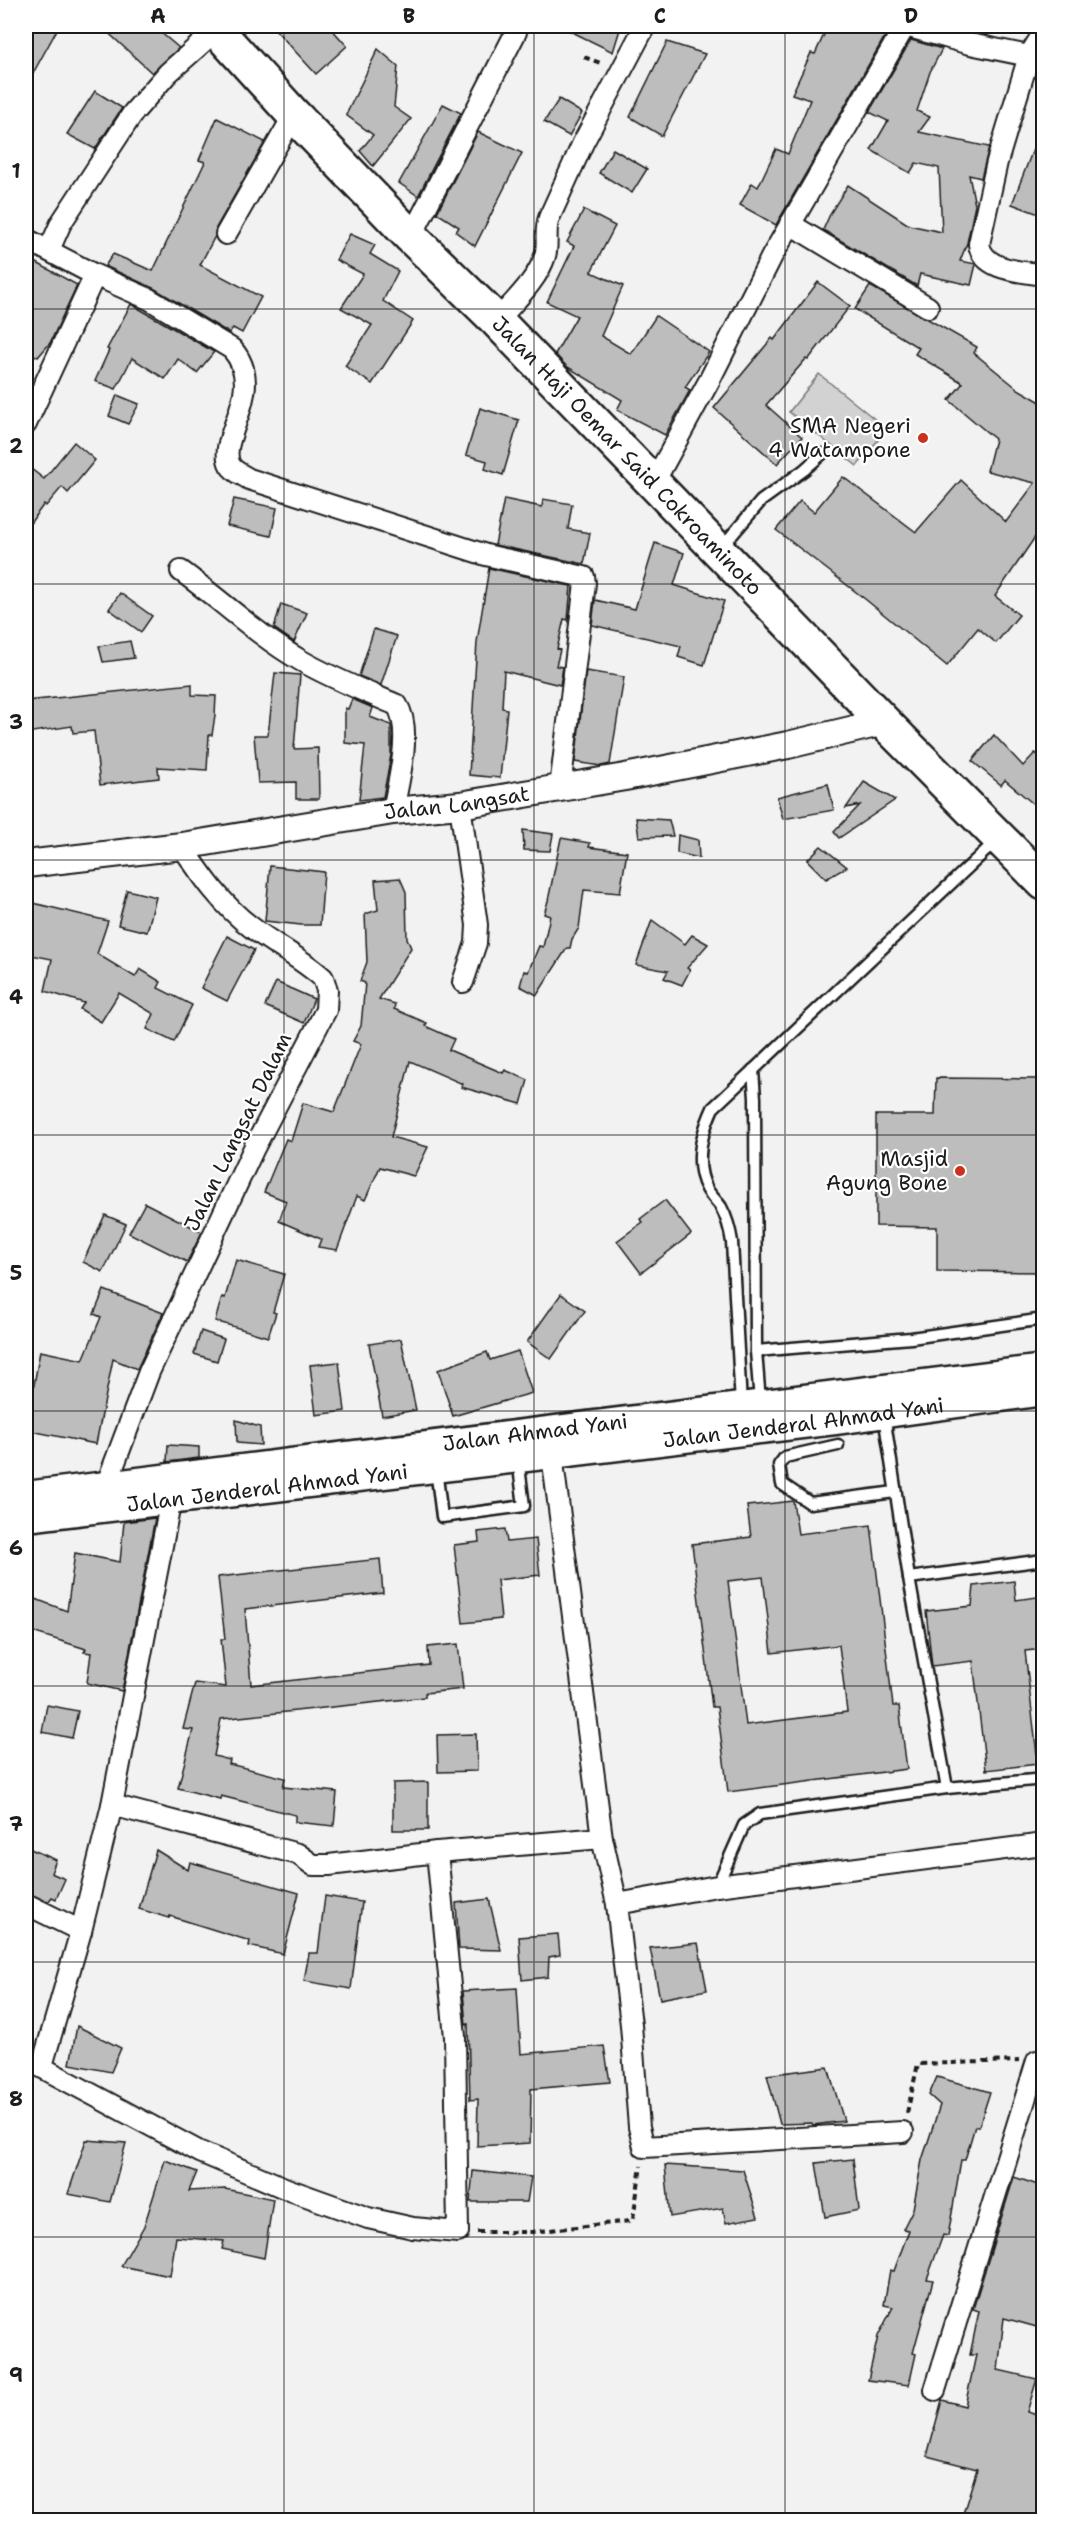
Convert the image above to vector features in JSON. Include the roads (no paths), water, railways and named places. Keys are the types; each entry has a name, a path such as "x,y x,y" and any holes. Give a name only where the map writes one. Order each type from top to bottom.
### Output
{"highway":[{"name":"Jalan Haji Oemar Said Cokroaminoto","path":"217,27 294,115 411,237 497,321 884,722 1044,883"}],"main road":[{"name":"Jalan Ahmad Yani","path":"26,1496 751,1407 835,1420 882,1402 1044,1369"},
{"name":"Jalan Jenderal Ahmad Yani","path":"882,1402 1044,1391"},
{"name":"Jalan Jenderal Ahmad Yani","path":"26,1516 835,1420"}],"street":[{"path":"497,321 538,273 546,253 545,234 549,218 583,142 645,26"},
{"path":"653,484 790,224 905,26 970,44 1036,58"},
{"path":"49,250 67,214 133,112 168,73 217,27"},
{"path":"411,237 516,32"},
{"path":"1044,32 997,162 979,244 980,253 988,262 1044,275"},
{"path":"226,234 294,115"},
{"path":"790,224 928,307"},
{"path":"26,239 95,275 149,299 224,343 238,356 244,371 245,382 239,418 229,452 229,463 234,470 249,479 486,555 584,577 560,788"},
{"path":"26,424 95,275"},
{"path":"181,571 260,633 299,660 397,705 403,713 405,732 393,811"},
{"name":"Jalan Langsat","path":"26,864 182,846 393,811 460,805 776,747 884,722"},
{"path":"460,805 477,925 476,943 463,982"},
{"name":"Jalan Langsat Dalam","path":"106,1486 149,1371 254,1148 326,1010 328,1000 323,978 250,927 228,907 207,885 182,846"},
{"path":"552,1455 602,1838 616,1904 631,2025 639,2127 644,2147 903,2132"},
{"path":"171,1499 112,1805 81,1932 34,2062 200,2152 287,2189 368,2218 413,2228 458,2232 455,2037 437,1852"},
{"path":"112,1805 298,1854 313,1865 329,1866 437,1852 602,1838"},
{"path":"616,1904 717,1886 1044,1844"},
{"path":"26,1904 81,1932"},
{"path":"934,2390 1040,2061"}],"lane":[{"path":"719,550 761,501 822,454"},
{"path":"751,1407 729,1223 720,1206 707,1190 700,1161 703,1134 712,1108 999,838"},
{"path":"751,1407 756,1350 753,1070"},
{"path":"756,1350 911,1338 1044,1319"},
{"path":"882,1402 909,1578 947,1788"},
{"path":"835,1420 785,1457 779,1466 782,1485 810,1503 895,1492"},
{"path":"436,1468 442,1517 524,1506 518,1458"},
{"path":"909,1578 1044,1560"},
{"path":"717,1886 744,1825 760,1814 947,1788 1044,1779"}],"place":[{"name":"SMA Negeri 4 Watampone","path":"923,438"},
{"name":"Masjid Agung Bone","path":"960,1171"}]}
